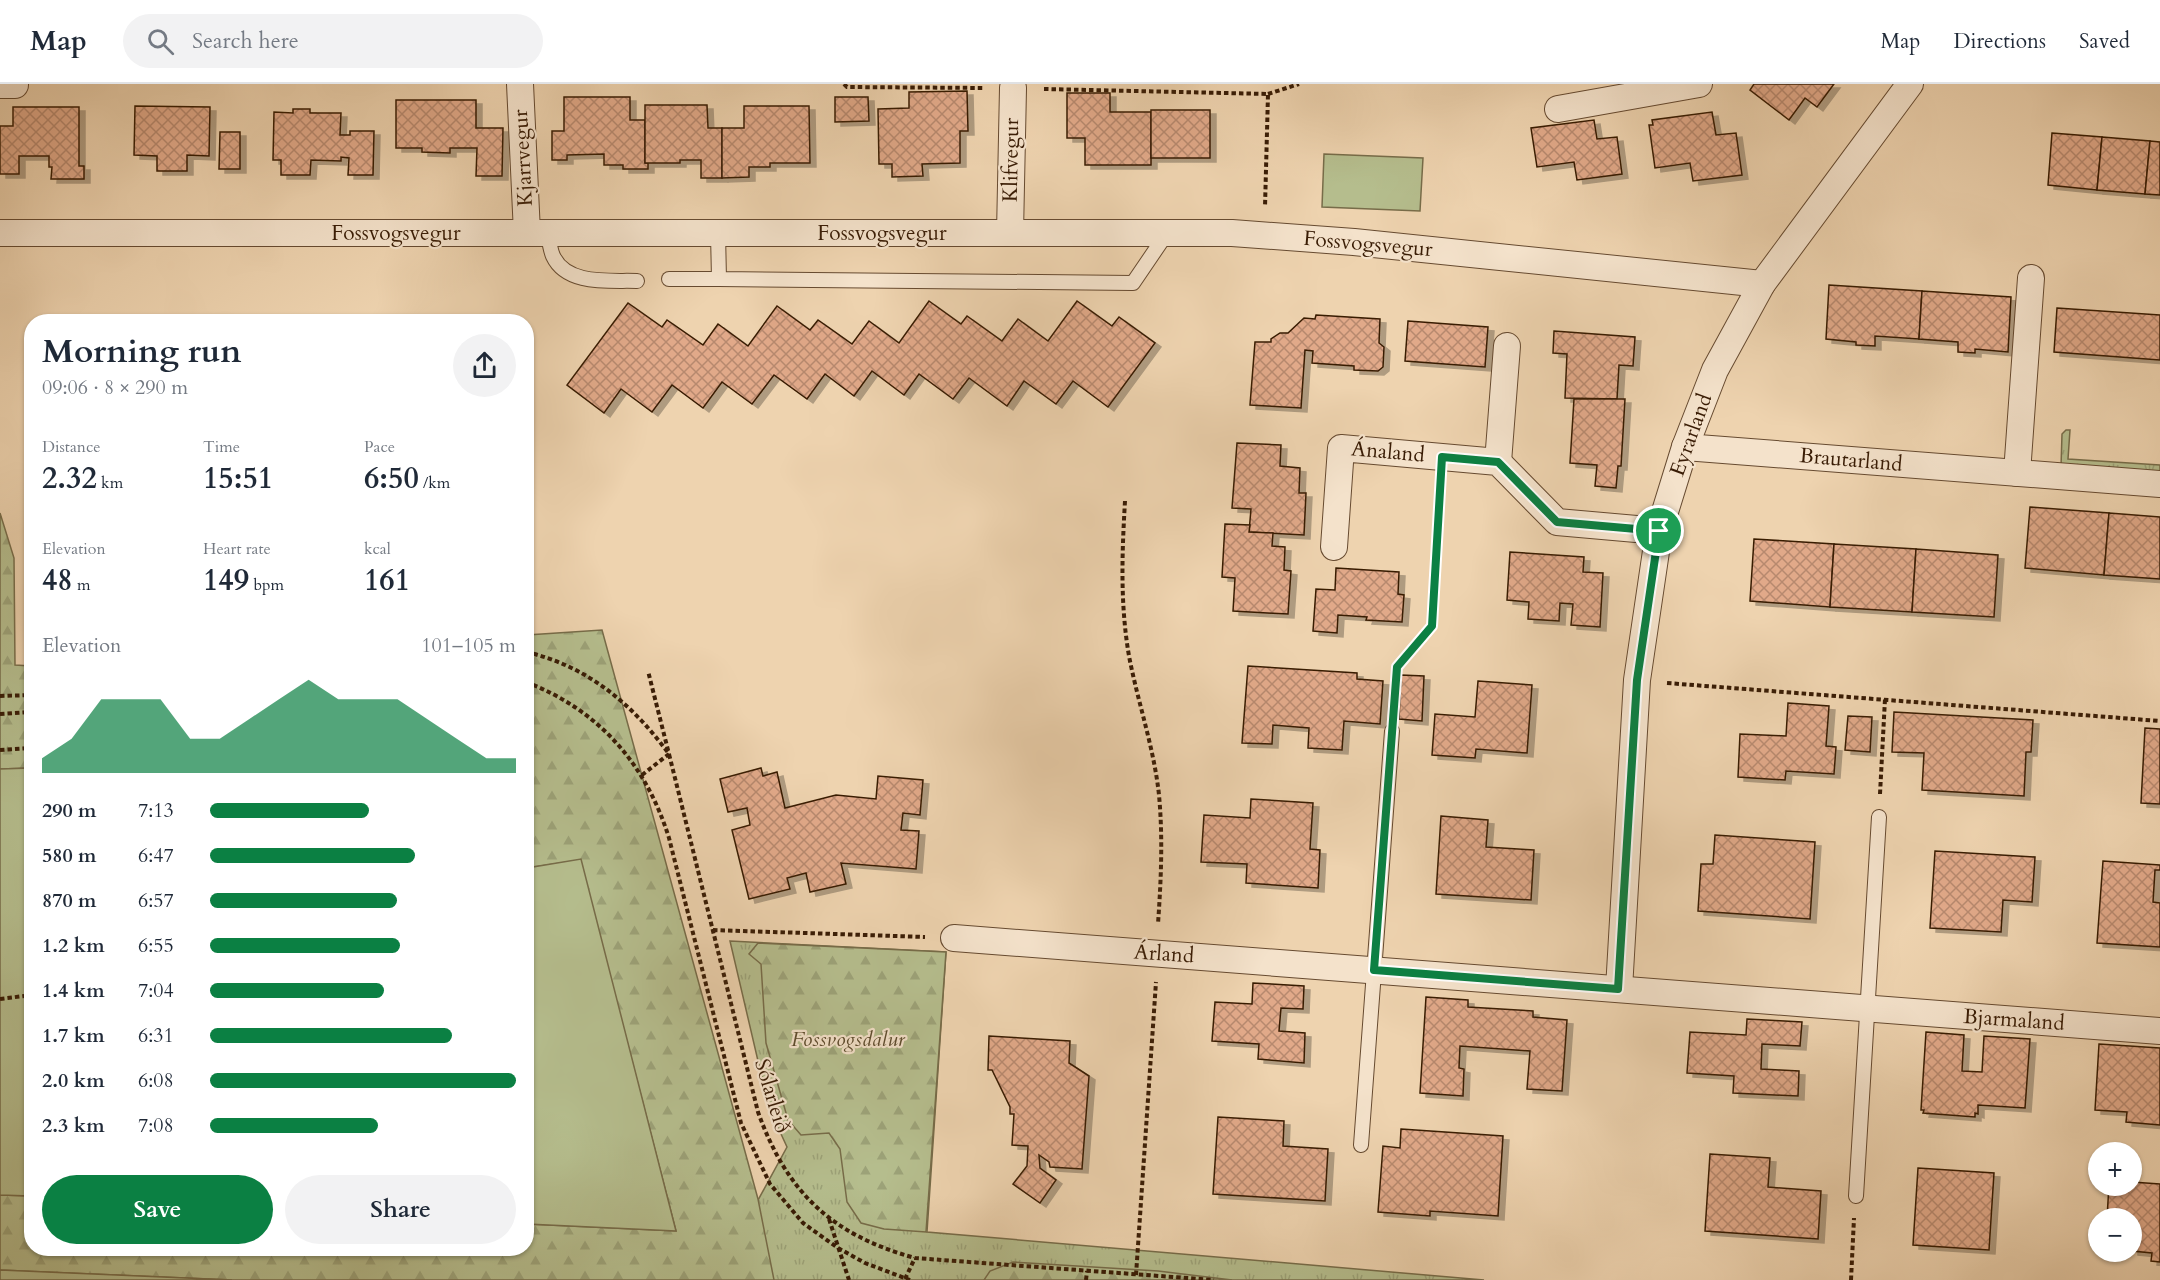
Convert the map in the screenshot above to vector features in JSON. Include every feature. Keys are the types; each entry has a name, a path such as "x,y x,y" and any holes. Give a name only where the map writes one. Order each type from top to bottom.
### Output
{"street":[{"name":"Kjarrvegur","path":"520,84 537,232"},
{"path":"1558,109 1699,84"},
{"name":"Eyrarland","path":"1618,989 1637,680 1659,531 1685,447 1715,370 1762,284 1911,84"},
{"name":"Klifvegur","path":"1010,232 1013,88"},
{"name":"Fossvogsvegur","path":"0,232 1010,232 1264,235 1354,242 1762,284"},
{"path":"2016,473 2031,278"},
{"path":"1507,346 1498,462 1557,522 1659,531"},
{"name":"Brautarland","path":"1685,447 2160,484"},
{"name":"Ánaland","path":"1335,547 1341,448 1498,462"},
{"name":"Árland","path":"954,938 1618,989"},
{"name":"Bjarmaland","path":"1618,989 2160,1031"}],"lane":[{"path":"537,232 558,263 569,273 587,280 636,281"},
{"path":"718,232 719,279"},
{"path":"669,279 1133,283 1167,233"},
{"path":"1360,1145 1392,731"},
{"path":"1856,1197 1879,817"}],"path":[{"path":"844,84 847,87 1268,94 1299,84"},
{"path":"1264,235 1268,94"},
{"path":"1392,731 1397,667 1432,626 1442,457"},
{"path":"1125,501 1122,560 1125,622 1131,665 1154,762 1160,814 1161,867 1157,934"},
{"name":"Sólarleið","path":"534,655 582,673 608,689 638,716 669,754 758,1112 768,1139 784,1170 805,1196 829,1218 858,1238 915,1258 1214,1280"},
{"path":"642,775 669,754 648,671"},
{"path":"1666,682 2160,721"},
{"name":"Sólarleið","path":"534,686 567,701 590,717 627,754 642,775 662,816 741,1124 770,1184 803,1223 838,1248 865,1263 907,1279"},
{"path":"0,696 24,695"},
{"path":"1879,817 1885,699"},
{"path":"0,714 24,712"},
{"path":"0,750 24,748"},
{"path":"713,930 954,938"},
{"path":"1136,1275 1156,977"},
{"path":"0,999 24,996"},
{"path":"1851,1280 1856,1197"},
{"path":"829,1218 849,1280"},
{"path":"907,1279 915,1258"},
{"path":"1086,1280 1087,1271"}],"green space":[{"path":"1324,154 1423,158 1420,211 1322,207"},
{"path":"2070,430 2068,459 2160,465 2160,480 2061,467 2062,434"},
{"path":"0,513 14,558 15,665 24,666 24,768 0,769"},
{"path":"602,630 758,1199 774,1280 232,1280 0,1270 0,1195 24,1196 24,1256 534,1256 534,1224 676,1231 580,860 534,867 534,635"},
{"path":"24,768 24,1196 0,1195 0,769"},
{"path":"581,859 676,1231 534,1224 534,867"},
{"name":"Fossvogsdalur","path":"730,941 946,952 927,1232 1484,1280 685,1280 733,1246 787,1147 769,1108"},
{"path":"758,943 946,952 926,1232 884,1229 861,1223 847,1202 840,1149 829,1133 801,1135 788,1120 766,1043 761,964 749,954"},
{"path":"1013,1262 1158,1271 1232,1280 984,1280 990,1271"},
{"path":"0,1270 232,1280 0,1280"}],"building":[{"path":"1754,84 1834,84 1817,107 1805,98 1789,120 1750,90"},
{"path":"967,91 968,131 960,131 960,163 922,164 923,176 892,177 892,164 879,164 878,109 909,108 909,92"},
{"path":"1067,93 1110,93 1110,112 1151,112 1151,165 1085,165 1085,138 1067,138"},
{"path":"564,97 630,97 630,120 645,120 645,163 648,163 648,169 623,169 623,165 604,165 604,154 567,155 567,160 552,160 552,131 564,131"},
{"path":"835,97 868,97 869,121 835,122"},
{"path":"396,100 476,100 476,128 503,128 502,176 476,176 477,148 450,148 450,153 422,152 422,148 396,148"},
{"path":"645,105 707,105 708,128 722,128 722,178 701,178 701,160 680,160 680,163 645,163"},
{"path":"135,106 210,107 209,156 187,155 187,171 157,171 157,156 134,155"},
{"path":"744,106 809,106 810,163 770,163 770,167 749,167 749,177 722,178 722,128 744,128"},
{"path":"13,107 79,107 79,166 84,166 84,179 51,179 52,167 49,167 49,156 19,156 19,174 0,174 0,126 13,126"},
{"path":"293,109 310,109 310,113 341,113 340,135 350,135 350,131 374,131 373,175 348,175 349,158 341,157 341,161 311,160 310,175 281,175 281,160 273,160 274,112 293,113"},
{"path":"1151,110 1210,110 1210,158 1151,158"},
{"path":"1712,112 1716,135 1736,133 1742,175 1693,181 1690,163 1655,168 1649,125 1653,125 1652,120"},
{"path":"1594,120 1597,139 1617,137 1622,174 1577,180 1574,162 1537,167 1531,128"},
{"path":"220,132 240,132 240,169 219,169"},
{"path":"2052,133 2102,137 2097,190 2048,185"},
{"path":"2102,137 2150,141 2145,194 2097,190"},
{"path":"2150,141 2160,142 2160,195 2145,194"},
{"path":"1829,285 1922,291 1919,339 1875,336 1875,346 1826,339"},
{"path":"1922,291 2011,297 2008,352 1975,349 1975,353 1958,352 1958,342 1919,339"},
{"path":"929,301 961,324 967,316 1002,341 1018,319 1048,341 1077,301 1112,326 1119,317 1155,343 1108,407 1073,381 1056,404 1024,381 1007,406 969,378 953,399 919,374 904,395 872,371 854,396 825,374 807,399 774,375 752,404 722,382 703,408 672,385 652,412 621,389 604,413 567,385 628,303 662,327 667,320 703,345 718,324 748,346 777,306 810,330 818,320 852,344 869,321 899,343"},
{"path":"2057,308 2160,315 2160,360 2054,352"},
{"path":"1316,315 1380,319 1379,343 1384,347 1383,367 1378,371 1354,370 1354,366 1312,363 1313,351 1305,350 1301,408 1250,405 1255,342 1271,342 1271,339 1280,333 1288,333 1304,318 1315,319"},
{"path":"1408,321 1488,327 1485,367 1405,361"},
{"path":"1554,331 1635,337 1633,366 1619,365 1617,399 1565,398 1567,354 1553,353"},
{"path":"1574,399 1625,399 1621,466 1618,466 1616,488 1595,486 1597,465 1570,463"},
{"path":"1237,443 1281,445 1280,466 1300,468 1299,493 1306,493 1304,535 1249,532 1251,509 1232,508"},
{"path":"2030,507 2109,513 2104,575 2025,568"},
{"path":"2109,513 2160,517 2160,579 2104,575"},
{"path":"1225,524 1250,525 1249,532 1273,533 1272,546 1285,547 1284,570 1291,571 1288,614 1233,611 1235,578 1222,577"},
{"path":"1754,539 1834,544 1830,607 1750,601"},
{"path":"1834,544 1916,549 1912,612 1830,607"},
{"path":"1916,549 1998,555 1994,617 1912,612"},
{"path":"1510,552 1584,557 1583,572 1603,573 1600,627 1571,625 1573,604 1560,603 1559,621 1528,619 1529,602 1507,600"},
{"path":"1336,568 1399,572 1398,594 1404,595 1402,622 1366,620 1367,617 1338,615 1337,633 1313,631 1316,589 1335,590"},
{"path":"1248,666 1357,673 1357,679 1383,681 1380,724 1344,721 1342,750 1308,748 1309,728 1273,725 1272,744 1242,743"},
{"path":"1401,675 1424,676 1422,721 1399,719"},
{"path":"1478,681 1532,685 1527,753 1476,749 1475,758 1432,755 1435,714 1475,717"},
{"path":"1788,703 1829,706 1826,746 1836,747 1834,774 1786,771 1785,780 1738,777 1740,734 1786,736"},
{"path":"1894,712 2033,720 2031,752 2026,752 2024,796 1922,790 1924,753 1892,752"},
{"path":"1848,716 1872,717 1870,752 1845,750"},
{"path":"2145,728 2160,729 2160,804 2141,803"},
{"path":"761,768 763,776 777,772 785,808 836,795 876,799 878,776 923,780 920,815 903,813 901,830 919,831 916,869 841,863 846,884 810,892 806,873 787,878 790,889 749,899 732,830 750,825 747,808 728,812 720,779"},
{"path":"1251,799 1313,803 1310,849 1320,850 1318,888 1246,883 1247,864 1201,862 1204,815 1250,818"},
{"path":"1441,816 1488,820 1486,847 1534,850 1531,900 1436,894"},
{"path":"1715,835 1815,842 1810,919 1698,911 1701,864 1713,864"},
{"path":"1935,851 2035,857 2032,902 2003,900 2001,932 1930,928"},
{"path":"2103,861 2160,865 2160,870 2155,870 2153,902 2160,903 2160,947 2097,943"},
{"path":"1253,983 1304,986 1303,1009 1281,1008 1279,1031 1305,1033 1304,1063 1258,1059 1259,1044 1212,1041 1215,1002 1252,1004"},
{"path":"1426,997 1468,1000 1468,1007 1533,1011 1533,1017 1567,1020 1562,1091 1527,1089 1530,1051 1460,1046 1459,1068 1464,1069 1463,1096 1420,1093"},
{"path":"1747,1019 1802,1022 1800,1046 1762,1044 1761,1069 1799,1071 1798,1096 1733,1093 1734,1076 1687,1073 1690,1032 1746,1035"},
{"path":"1926,1032 1964,1035 1962,1071 1982,1072 1984,1036 2030,1039 2025,1108 1978,1105 1978,1114 1975,1113 1975,1117 1923,1113 1924,1110 1921,1110"},
{"path":"989,1036 1070,1041 1069,1063 1089,1076 1082,1169 1050,1167 1049,1162 1039,1155 1040,1168 1056,1180 1040,1203 1013,1184 1027,1166 1028,1146 1012,1145 1014,1114 1010,1114 1010,1107 992,1070 988,1070"},
{"path":"2099,1044 2160,1048 2160,1125 2126,1122 2127,1112 2095,1110"},
{"path":"1218,1117 1284,1121 1283,1146 1328,1149 1325,1201 1213,1194"},
{"path":"1401,1129 1503,1136 1498,1216 1430,1211 1430,1216 1378,1212 1383,1146 1400,1148"},
{"path":"1710,1154 1770,1158 1768,1187 1821,1191 1818,1239 1705,1231"},
{"path":"1918,1168 1994,1173 1989,1250 1913,1245"},
{"path":"2142,1183 2160,1184 2160,1262 2151,1261 2152,1253 2142,1252 2142,1208 2108,1208 2108,1196 2142,1196"}],"route":[{"path":"1442,457 1498,462 1557,522 1659,531 1637,680 1618,989 1374,970 1397,667 1432,626 1442,457"}]}
